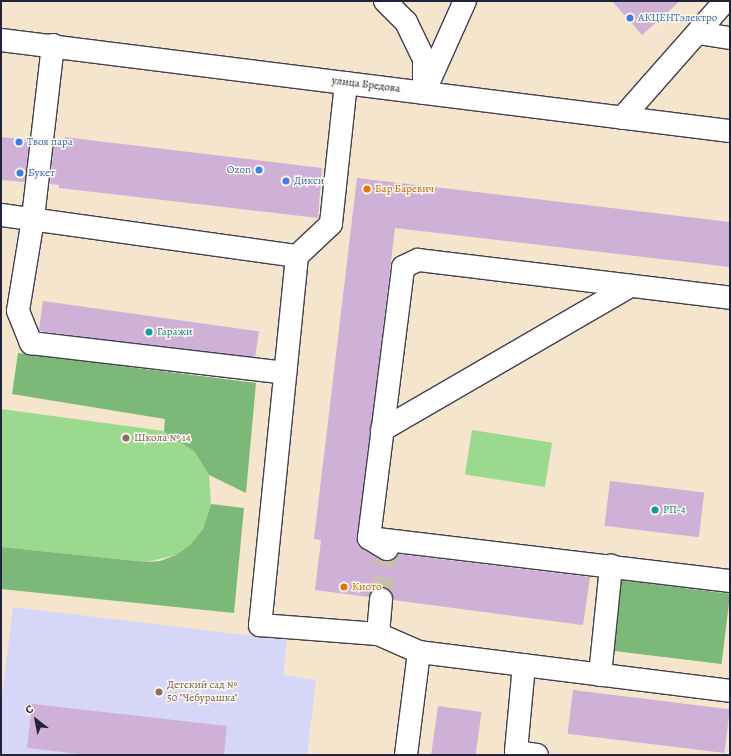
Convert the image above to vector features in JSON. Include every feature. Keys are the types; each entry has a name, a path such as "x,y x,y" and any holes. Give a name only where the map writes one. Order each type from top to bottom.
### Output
{"street":[{"path":"385,1 406,22 424,59 424,93"},
{"path":"424,93 465,1"},
{"path":"622,118 725,1"},
{"path":"698,33 730,38"},
{"name":"улица Бредова","path":"1,40 53,45 730,131"},
{"path":"53,45 33,219 18,311 31,343 285,373"},
{"path":"346,83 331,224 297,256 260,625 378,634 419,652 730,691"},
{"path":"1,215 297,256"},
{"path":"730,298 418,260 403,267 382,430 378,543 611,566 730,581"},
{"path":"382,430 630,286"},
{"path":"600,674 611,566"},
{"path":"378,634 381,599"},
{"path":"406,755 419,652"},
{"path":"524,665 516,754 537,755"}],"shaded area":[{"name":"Детский сад № 50 \"Чебурашка\"","path":"13,607 287,640 283,675 316,680 307,755 1,755 1,705"}],"green space":[{"path":"18,353 256,383 246,493 209,475 194,451 164,431 165,419 12,394"},
{"path":"1,409 164,431 174,436 194,451 209,475 211,504 203,529 190,545 176,555 147,562 1,547"},
{"path":"472,430 552,443 545,487 465,474"},
{"path":"211,504 244,508 234,613 1,589 1,547 147,562 160,561 176,555 190,545 203,529"},
{"path":"619,580 730,594 722,664 610,650"}],"building":[{"path":"612,1 680,1 642,35"},
{"path":"1,137 30,140 25,182 1,180"},
{"path":"64,137 322,168 318,218 59,188 59,185 50,184 54,142 64,143"},
{"path":"357,178 730,222 730,267 395,228 357,545 386,561 393,560 398,554 590,577 583,625 393,600 392,593 382,587 375,588 369,597 315,590 321,540 314,539"},
{"name":"Гаражи","path":"43,301 259,331 255,361 39,331"},
{"name":"РП-4","path":"610,481 704,493 699,537 605,526"},
{"path":"573,690 730,709 724,753 568,734"},
{"path":"32,704 227,726 224,755 89,755 27,748"},
{"path":"438,706 482,712 476,755 431,755"}],"tunnel":[{"path":"381,599 387,549"}],"place":[{"name":"АКЦЕНТэлектро","path":"630,18"},
{"name":"Твоя пара","path":"19,142"},
{"name":"Ozon","path":"259,170"},
{"name":"Букет","path":"20,173"},
{"name":"Дикси","path":"286,181"},
{"name":"Бар Баревич","path":"367,189"},
{"name":"Гаражи","path":"149,332"},
{"name":"Школа № 14","path":"126,438"},
{"name":"РП-4","path":"655,510"},
{"name":"Киото","path":"344,587"},
{"name":"Детский сад № 50 \"Чебурашка\"","path":"159,692"}]}
